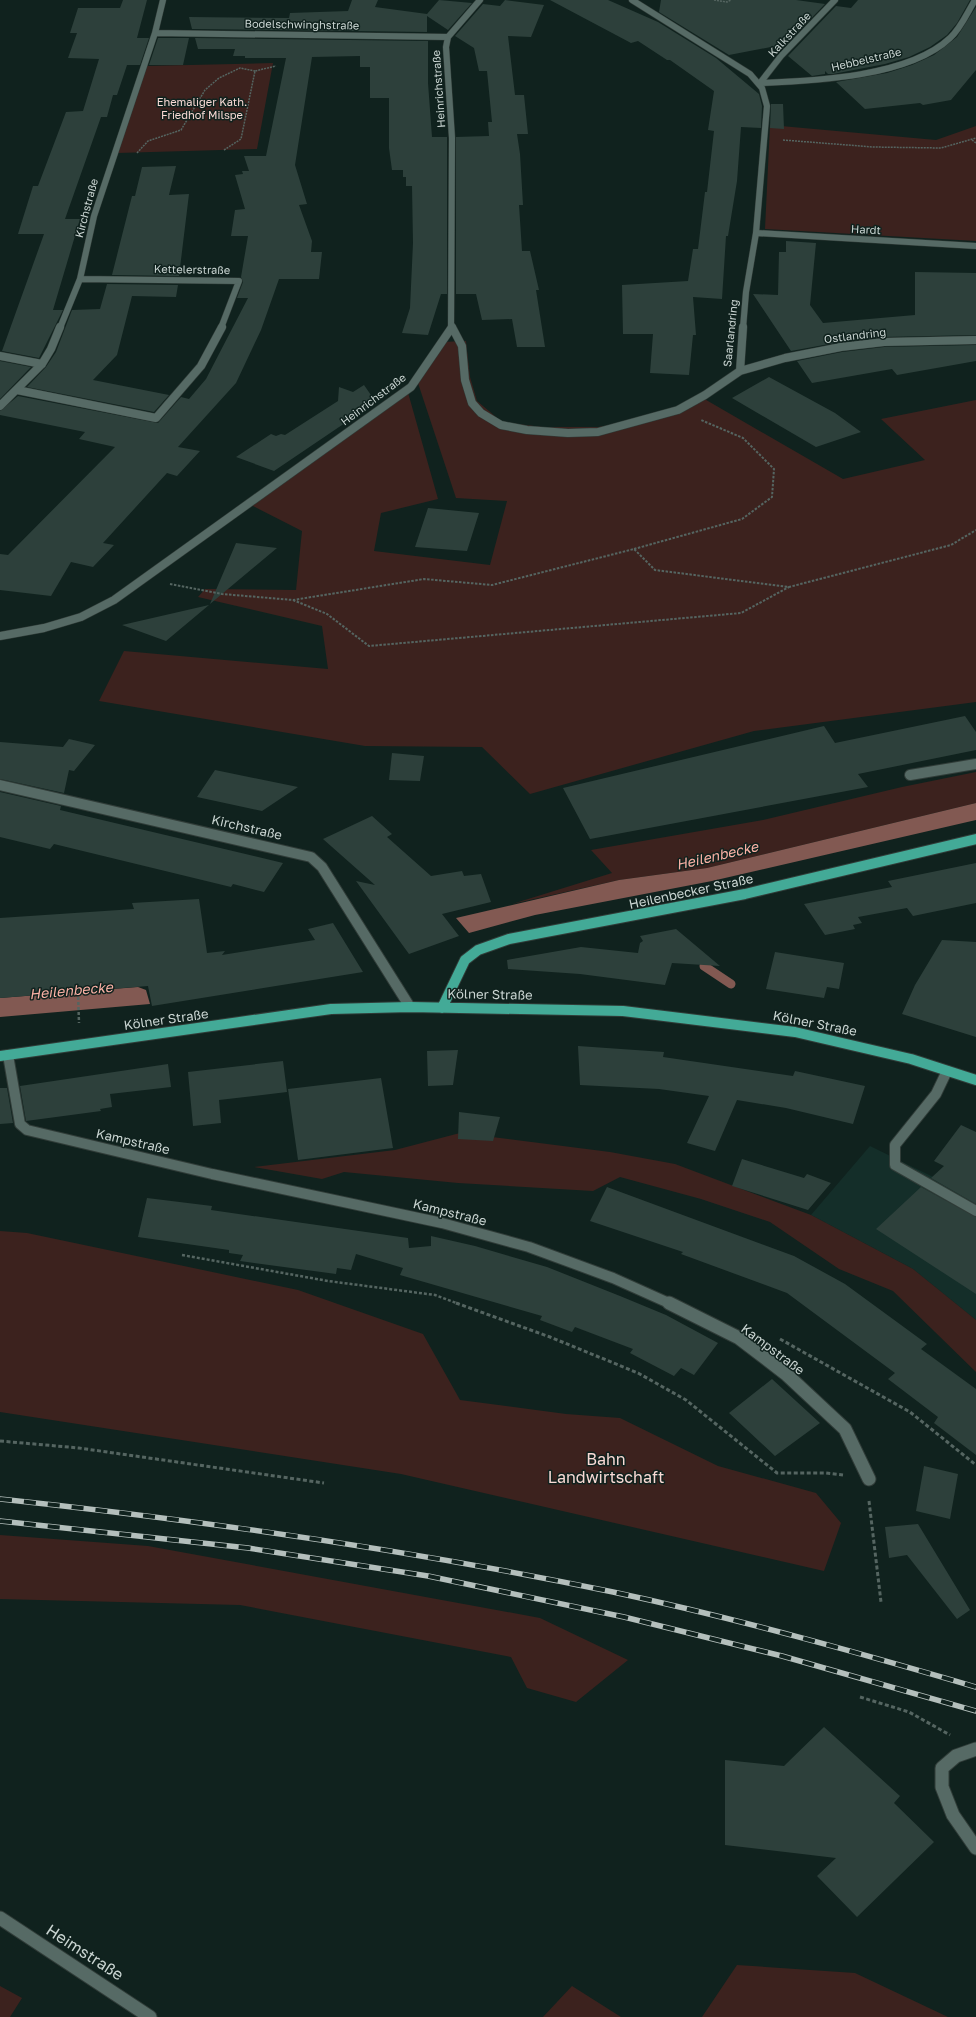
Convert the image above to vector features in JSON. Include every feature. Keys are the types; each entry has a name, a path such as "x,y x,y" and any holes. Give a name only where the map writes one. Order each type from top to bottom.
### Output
{"main road":[{"name":"Heilenbecker Straße","path":"442,1008 465,960 478,950 509,939 745,894 976,839"},
{"name":"Kölner Straße","path":"4,1055 331,1010 410,1007 623,1011 795,1032 911,1059 976,1080"}],"street":[{"name":"Kirchstraße","path":"0,406 42,364 51,349 80,278 94,216 155,33 164,0"},
{"name":"Heinrichstraße","path":"0,636 44,628 81,616 114,600 411,387 452,327 452,138 446,47 448,37 480,0"},
{"path":"632,0 721,54 760,83"},
{"name":"Kalkstraße","path":"760,83 781,56 834,0"},
{"name":"Hebbelstraße","path":"760,83 806,81 848,76 889,67 912,59 949,39 975,0"},
{"name":"Bodelschwinghstraße","path":"155,33 245,33 448,37"},
{"name":"Saarlandring","path":"452,327 462,346 465,380 472,404 481,413 502,425 527,430 554,432 598,432 678,410 706,395 740,371 746,292 756,233 767,106 760,83"},
{"name":"Hardt","path":"756,233 976,246"},
{"name":"Kettelerstraße","path":"17,390 156,418 201,366 224,325 239,281 80,278"},
{"name":"Ostlandring","path":"740,371 785,358 841,347 884,342 976,340"},
{"path":"0,356 42,364"},
{"path":"910,775 976,764"},
{"name":"Kirchstraße","path":"0,785 284,849 311,857 322,867 410,1007"},
{"name":"Kampstraße","path":"4,1055 20,1124 27,1130 204,1172 442,1223 529,1247 613,1278 677,1306 739,1338 786,1374 845,1429 869,1478"},
{"path":"947,1071 936,1094 895,1145 895,1165 976,1211"},
{"path":"975,1749 956,1756 942,1768 942,1787 953,1815 976,1848"},
{"name":"Heimstraße","path":"0,1918 150,2017"}],"path":[{"path":"714,0 727,2 731,0"},
{"path":"137,153 148,141 181,130 206,90 219,78 240,68 255,71 276,66"},
{"path":"224,150 241,138 255,71"},
{"path":"764,138 873,147 941,148 976,138"},
{"path":"972,139 976,144"},
{"path":"177,586 222,594 293,600 424,579 492,585 634,549 742,519 772,497 774,470 743,438 678,410"},
{"path":"293,600 327,614 369,646 741,613 789,587 951,545 976,530"},
{"path":"634,549 655,570 789,587"},
{"path":"78,992 79,1017"},
{"path":"182,1255 328,1281 435,1295 550,1337 638,1373 686,1400 777,1473 826,1473 869,1478 869,1504 881,1602"},
{"path":"739,1338 774,1336 910,1412 976,1465"},
{"path":"0,1441 79,1448 324,1483"},
{"path":"860,1697 909,1712 975,1749"}],"shaded area":[{"path":"976,803 976,820 712,881 535,915 469,933 456,918 619,880 707,868"},
{"path":"138,987 146,990 150,1004 0,1017 0,998"},
{"path":"870,1146 976,1198 976,1320 913,1269 811,1215"}],"green space":[{"name":"Ehemaliger Kath. Friedhof Milspe","path":"273,63 257,149 117,153 146,66"},
{"path":"770,125 936,140 976,126 976,241 765,229"},
{"path":"466,341 470,377 477,401 502,422 542,427 598,427 649,418 701,397 843,479 925,460 881,419 976,400 976,702 754,731 530,794 482,747 365,746 99,701 124,651 328,669 322,626 198,597 205,589 296,590 302,531 247,503 407,389 438,499 381,513 374,551 490,565 507,501 456,498 416,377 441,342"},
{"path":"976,772 976,803 707,868 619,880 512,904 612,873 591,850 763,820 902,787"},
{"path":"460,1133 610,1152 675,1164 811,1215 913,1269 976,1320 976,1372 893,1291 839,1269 770,1222 701,1199 620,1177 593,1191 458,1183 344,1172 322,1179 254,1167 395,1150"},
{"name":"Bahn Landwirtschaft","path":"0,1231 27,1233 298,1290 423,1334 460,1400 566,1414 620,1418 718,1466 816,1493 841,1523 824,1571 401,1474 0,1412"},
{"path":"0,1535 148,1546 540,1618 628,1660 576,1702 527,1688 511,1657 240,1605 0,1599"},
{"path":"737,1965 855,1973 948,2017 702,2017"},
{"path":"0,1986 22,1998 10,2017 0,2017"},
{"path":"572,1986 621,2017 543,2017"}],"building":[{"path":"123,0 147,0 137,38 149,38 140,65 127,65 117,95 113,95 107,117 101,117 65,219 80,219 53,310 63,310 39,358 2,351 44,234 18,234 33,186 38,186 66,112 83,111 99,59 68,58 77,33 70,33 78,8 120,8"},
{"path":"352,0 378,0 375,7 427,14 439,0 472,3 448,30 427,16 427,32 192,29 189,17 289,18 290,13 348,11"},
{"path":"505,0 544,5 531,37 508,36 515,95 524,95 528,134 517,134 520,154 523,205 519,205 522,251 530,251 539,290 536,290 545,347 517,347 512,319 482,320 476,294 456,294 456,137 489,136 488,122 492,122 487,71 479,71 474,48 455,36 483,4 500,6"},
{"path":"550,0 608,0 658,22 716,58 759,94 762,106 761,128 741,127 737,181 728,236 726,236 722,299 693,297 696,335 693,335 689,375 650,373 653,334 623,334 622,285 688,281 693,249 698,249 705,192 707,192 714,131 708,130 714,91 670,60 667,60 638,41 631,43"},
{"path":"661,0 796,0 825,4 781,50 776,46 729,55 659,12"},
{"path":"858,0 970,0 957,23 947,35 930,47 909,57 885,64 833,74 828,74 825,71 825,74 812,76 788,56 836,6 851,8"},
{"path":"976,7 976,70 951,100 923,105 920,103 865,109 836,82 887,73 912,65 934,55 957,37"},
{"path":"158,38 189,38 183,65 149,65"},
{"path":"195,38 428,41 428,83 432,137 447,137 447,294 441,294 428,335 402,333 410,308 413,243 412,186 406,186 406,177 403,177 403,170 392,170 389,148 389,98 370,98 370,67 360,67 360,56 312,57 295,165 307,204 299,205 312,241 311,252 322,252 319,279 279,279 261,330 236,383 178,447 200,451 177,476 167,473 103,543 114,545 93,567 71,562 51,596 0,590 0,554 8,555 115,447 79,439 85,432 0,415 0,411 18,396 158,423 181,397 189,399 206,379 248,298 237,298 243,282 241,277 248,236 231,236 235,210 245,209 235,175 243,174 242,171 249,171 244,156 266,156 286,58 245,58 245,56 233,56 235,49 198,49"},
{"path":"771,104 783,104 784,129 770,128"},
{"path":"176,166 169,195 189,194 179,276 112,275 132,196 135,196 142,167"},
{"path":"786,241 816,243 810,305 823,323 915,315 915,272 976,273 976,335 883,337 840,342 791,351 753,294 778,295 779,252 786,252"},
{"path":"107,284 178,285 176,297 132,296 117,355 93,380 169,395 154,412 27,387 46,367 56,352 72,310 100,309"},
{"path":"976,345 976,361 897,375 892,369 812,383 797,361 842,352 884,347"},
{"path":"0,361 31,367 0,399"},
{"path":"769,377 835,413 861,432 816,447 732,398"},
{"path":"364,385 373,398 379,400 274,471 236,457 271,434 276,436 281,434 285,435 338,401 339,387 353,392"},
{"path":"428,508 479,513 467,551 415,547"},
{"path":"236,543 277,548 210,604"},
{"path":"209,605 166,641 122,625"},
{"path":"965,716 976,732 976,750 858,774 868,787 590,839 563,788 824,726 835,743"},
{"path":"69,739 95,745 74,771 69,770 64,793 0,779 0,742 63,747"},
{"path":"392,753 424,756 420,781 389,780"},
{"path":"215,770 298,787 262,811 197,797"},
{"path":"0,792 61,806 60,810 283,863 264,892 233,884 231,887 54,844 50,849 0,837"},
{"path":"372,816 392,834 387,837 431,876 462,871 464,876 481,874 491,902 442,914 459,936 409,954 356,881 375,885 323,839"},
{"path":"976,863 976,903 913,916 907,908 858,917 862,923 853,925 855,929 825,935 804,904 892,887 888,881"},
{"path":"199,899 207,953 225,951 222,955 315,940 308,929 333,923 363,972 152,1006 148,986 0,998 0,918 134,909 132,903"},
{"path":"676,929 720,966 672,963 665,985 580,974 508,969 507,960 581,947 638,953 640,943 643,941 640,936"},
{"path":"942,940 976,942 976,1037 902,1014 915,985"},
{"path":"775,952 844,963 839,989 827,987 824,998 766,989"},
{"path":"578,1046 664,1052 663,1057 793,1076 795,1071 865,1086 853,1124 786,1108 737,1100 715,1151 687,1143 709,1096 659,1089 580,1085"},
{"path":"458,1050 453,1085 428,1086 427,1051"},
{"path":"283,1061 287,1092 219,1100 221,1123 193,1126 188,1072"},
{"path":"168,1064 171,1087 110,1094 112,1107 100,1109 101,1111 26,1121 20,1086"},
{"path":"381,1078 393,1148 298,1160 288,1089"},
{"path":"0,1088 7,1088 13,1123 0,1124"},
{"path":"459,1112 500,1117 493,1141 458,1139"},
{"path":"961,1125 976,1132 976,1204 931,1178 944,1166 934,1161"},
{"path":"742,1159 804,1178 807,1174 831,1183 808,1210 732,1186"},
{"path":"607,1187 794,1256 845,1284 927,1344 921,1349 976,1389 976,1455 934,1423 938,1417 888,1379 895,1373 787,1293 681,1254 683,1252 590,1221"},
{"path":"921,1187 976,1217 976,1294 876,1229"},
{"path":"147,1198 212,1206 211,1210 408,1238 409,1248 431,1246 431,1236 475,1246 547,1267 620,1296 666,1315 718,1343 694,1375 681,1368 674,1376 630,1353 633,1349 575,1327 572,1332 540,1320 542,1316 400,1275 403,1268 356,1254 351,1270 337,1268 336,1274 240,1261 243,1255 229,1253 229,1250 138,1237"},
{"path":"772,1379 820,1423 775,1456 729,1413"},
{"path":"924,1466 958,1474 950,1519 916,1511"},
{"path":"918,1524 970,1610 957,1619 907,1555 889,1558 885,1527"},
{"path":"824,1727 900,1796 894,1803 934,1842 857,1917 817,1876 836,1858 725,1845 725,1760 784,1766"}],"waterway":[{"path":"704,966 731,984"}],"railway":[{"path":"0,1499 154,1517 308,1538 537,1577 659,1602 750,1624 841,1648 976,1687"},
{"path":"0,1521 248,1548 428,1576 624,1617 782,1656 976,1711"}],"water label":[{"name":"Heilenbecke","path":"717,855"},
{"name":"Heilenbecke","path":"71,990"}]}
